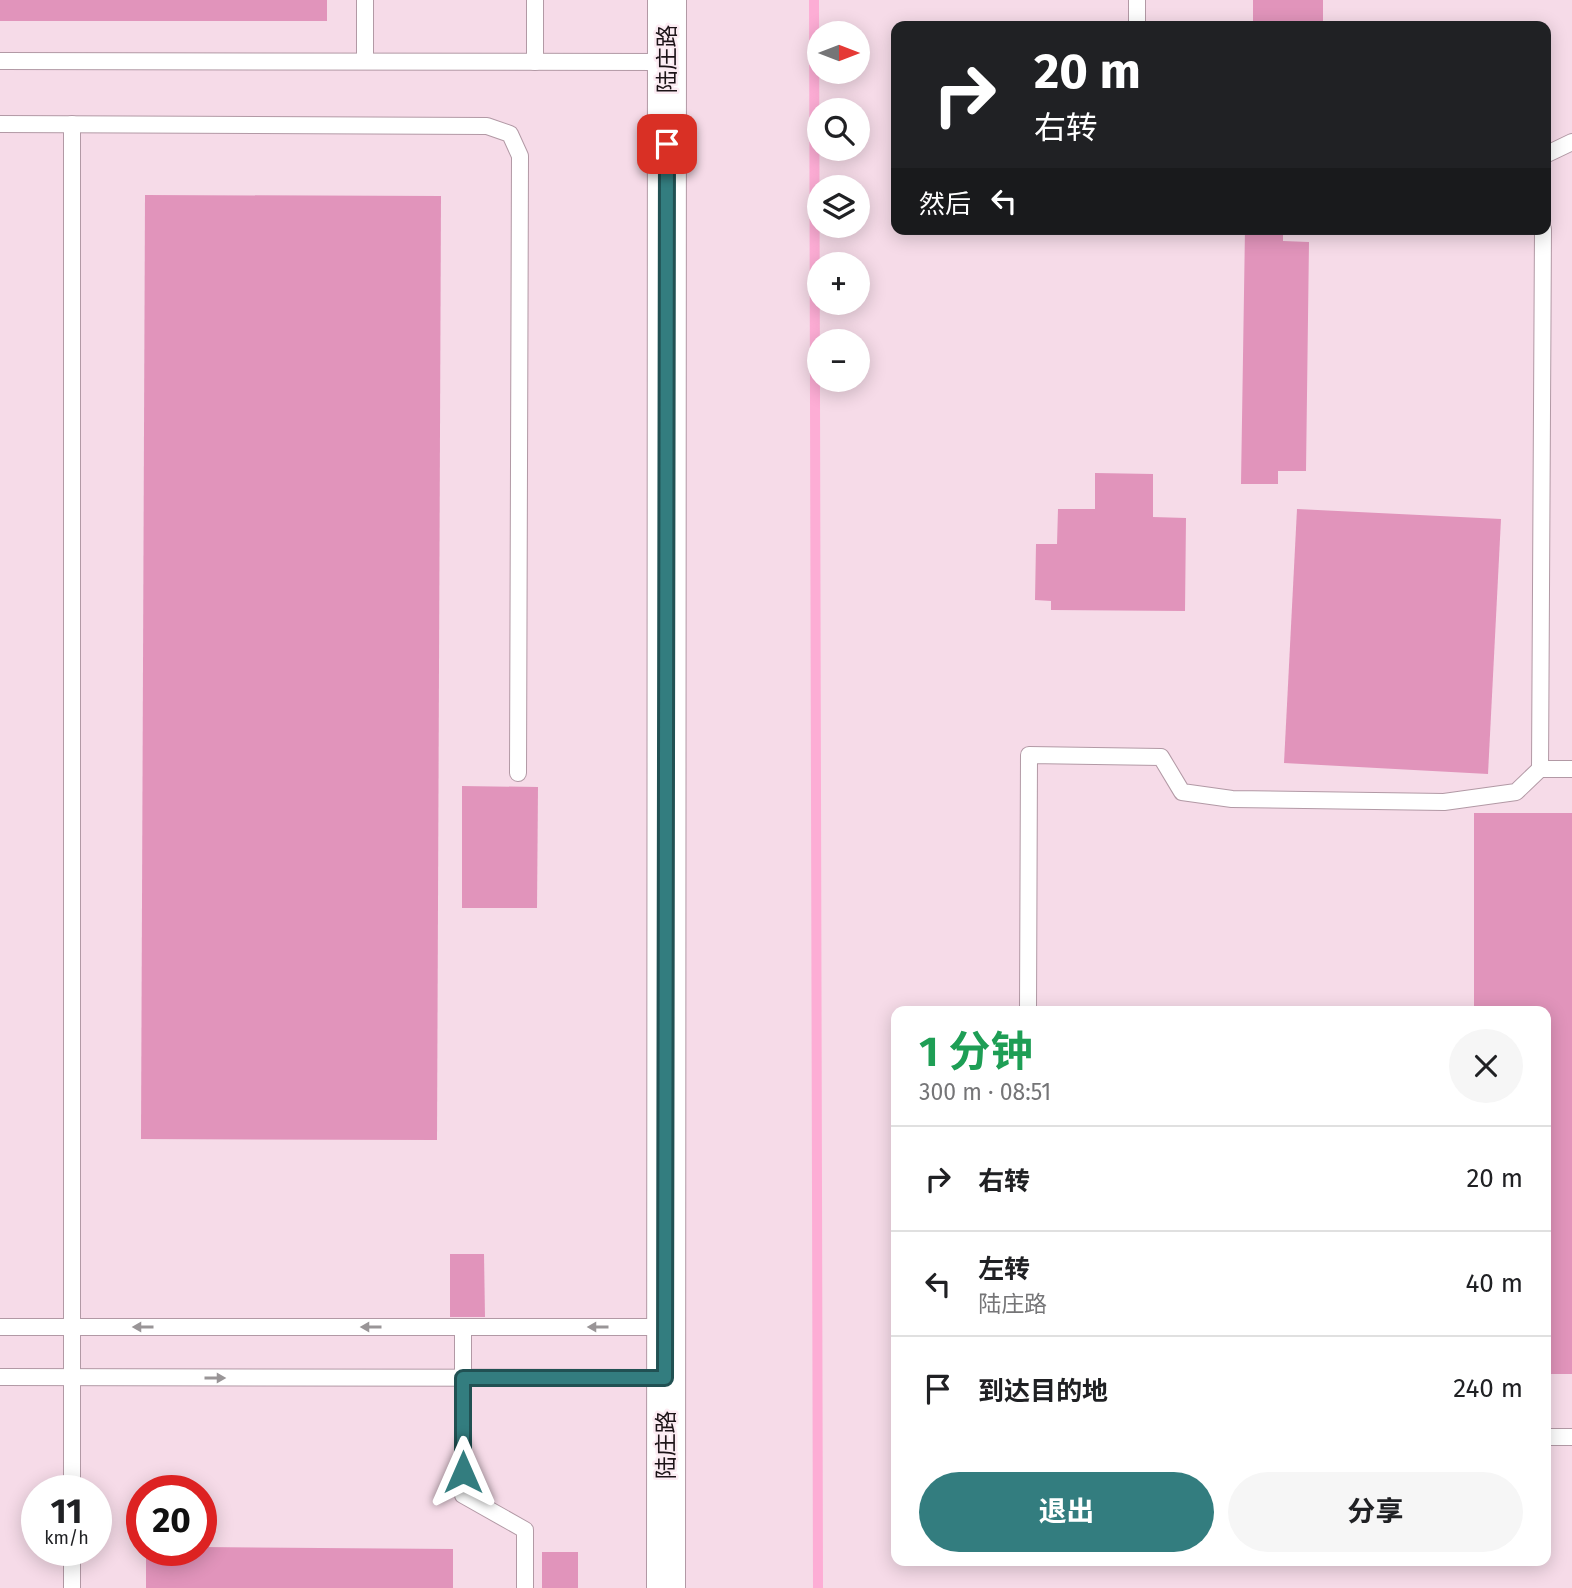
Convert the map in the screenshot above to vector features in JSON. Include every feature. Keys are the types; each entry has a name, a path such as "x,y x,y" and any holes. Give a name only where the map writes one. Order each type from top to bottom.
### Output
{"street":[{"name":"陆庄路","path":"666,1588 667,0"}],"lane":[{"path":"365,0 365,61"},
{"path":"535,0 535,62"},
{"path":"1137,0 1137,21"},
{"path":"0,61 667,62"},
{"path":"0,124 487,126 510,134 520,156 518,773"},
{"path":"72,124 72,1475"},
{"path":"1551,152 1572,142"},
{"path":"1028,1006 1029,755 1161,757 1182,792 1232,799 1444,802 1517,792 1540,769 1543,235"},
{"path":"1540,769 1572,769"},
{"path":"0,1327 667,1327"},
{"path":"463,1327 463,1495 524,1530 524,1588"},
{"path":"0,1377 665,1378"},
{"path":"1551,1437 1572,1437"},
{"path":"72,1566 72,1588"}],"building":[{"path":"0,0 327,0 327,21 0,21"},
{"path":"1253,0 1323,0 1323,21 1253,21"},
{"path":"145,195 441,196 437,1140 141,1139"},
{"path":"1245,235 1283,235 1283,241 1309,242 1306,471 1278,471 1278,484 1241,484"},
{"path":"1095,473 1153,474 1153,517 1186,518 1185,611 1051,610 1051,601 1035,600 1036,544 1057,544 1058,509 1095,509"},
{"path":"1297,509 1501,519 1488,774 1284,763"},
{"path":"462,786 538,787 537,908 462,908"},
{"path":"1474,813 1572,813 1572,1374 1551,1374 1551,1006 1474,1006"},
{"path":"450,1254 484,1254 485,1317 450,1317"},
{"path":"217,1547 453,1549 453,1588 146,1588 146,1566 217,1566"},
{"path":"542,1552 578,1552 578,1588 542,1588"}],"waterway":[{"path":"814,0 818,1588"}],"route":[{"path":"463,1472 463,1378 665,1378 667,144"}]}
